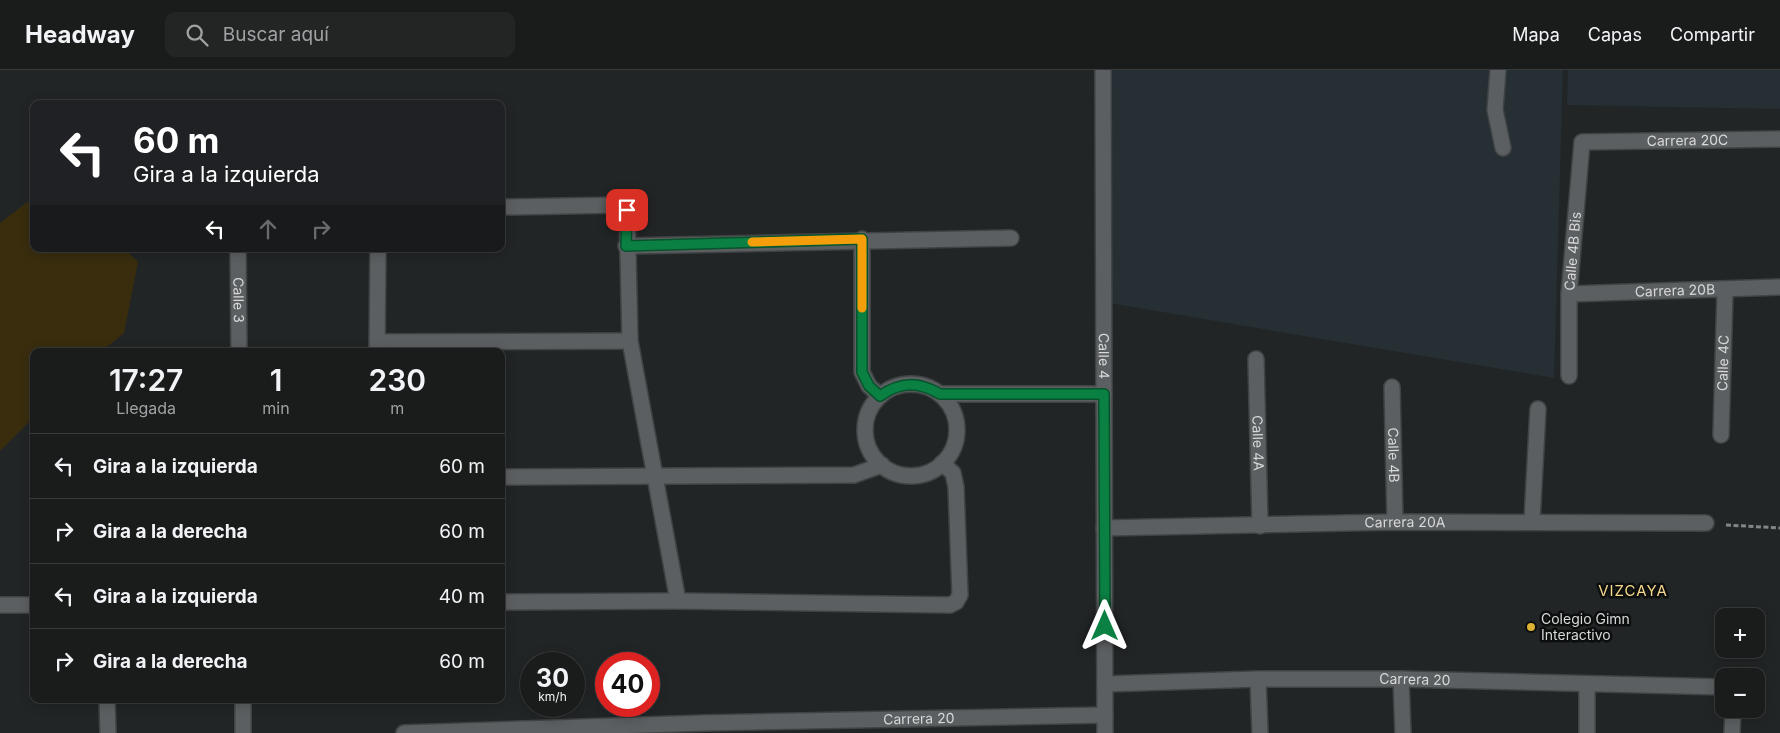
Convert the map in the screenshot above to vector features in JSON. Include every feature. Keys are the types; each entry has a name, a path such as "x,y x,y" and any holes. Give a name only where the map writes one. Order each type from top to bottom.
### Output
{"street":[{"name":"Calle 4","path":"1103,70 1105,733"},
{"path":"1498,70 1495,110 1503,148"},
{"name":"Carrera 20C","path":"1596,141 1780,139"},
{"name":"Calle 4B Bis","path":"1569,376 1569,294 1581,145 1583,142 1596,141"},
{"path":"505,207 620,205 627,210 626,246 630,341 678,601"},
{"path":"626,246 862,239 1012,238"},
{"path":"862,239 862,372 869,386 880,396"},
{"name":"Calle 3","path":"238,252 239,348"},
{"path":"378,252 378,346 630,341"},
{"name":"Carrera 20B","path":"1569,294 1780,287"},
{"name":"Calle 4C","path":"1721,435 1725,290"},
{"name":"Calle 4A","path":"1256,359 1260,526"},
{"path":"903,384 916,384 940,394 955,416 957,429 950,454 931,471 918,475 893,472 882,465 873,456 867,444 865,431 867,418 872,406 880,396 891,388 903,384"},
{"name":"Calle 4B","path":"1392,387 1395,522"},
{"path":"940,394 1104,394"},
{"path":"1532,521 1538,409"},
{"path":"505,602 678,601 950,605 956,602 960,595 956,487 953,473 942,463"},
{"path":"505,476 854,475 882,465"},
{"name":"Carrera 20A","path":"1104,528 1532,521 1706,524"},
{"path":"0,605 30,605"},
{"path":"1258,679 1260,733"},
{"name":"Carrera 20","path":"1105,684 1258,679 1401,679 1715,687"},
{"path":"1401,679 1403,733"},
{"path":"1587,684 1587,733"},
{"path":"107,703 108,733"},
{"path":"243,703 243,733"},
{"name":"Carrera 20","path":"404,733 960,726 1105,715"},
{"path":"1732,733 1733,718"}],"path":[{"path":"1706,524 1780,528"}],"shaded area":[{"path":"1109,70 1563,70 1554,378 1109,303"},
{"path":"1568,70 1780,70 1780,109 1567,105"},
{"path":"30,200 30,252 128,252 138,262 124,333 106,348 30,348 30,421 0,451 0,223"}],"slow traffic":[{"path":"752,242 862,239 862,308"}],"place":[{"name":"Colegio Gimn Interactivo","path":"1531,627"}],"district":[{"name":"VIZCAYA","path":"1633,591"}],"route":[{"path":"627,210 626,246 862,239 862,372 869,386 880,396 891,388 903,384 916,384 940,394 1104,394 1105,626"}]}
